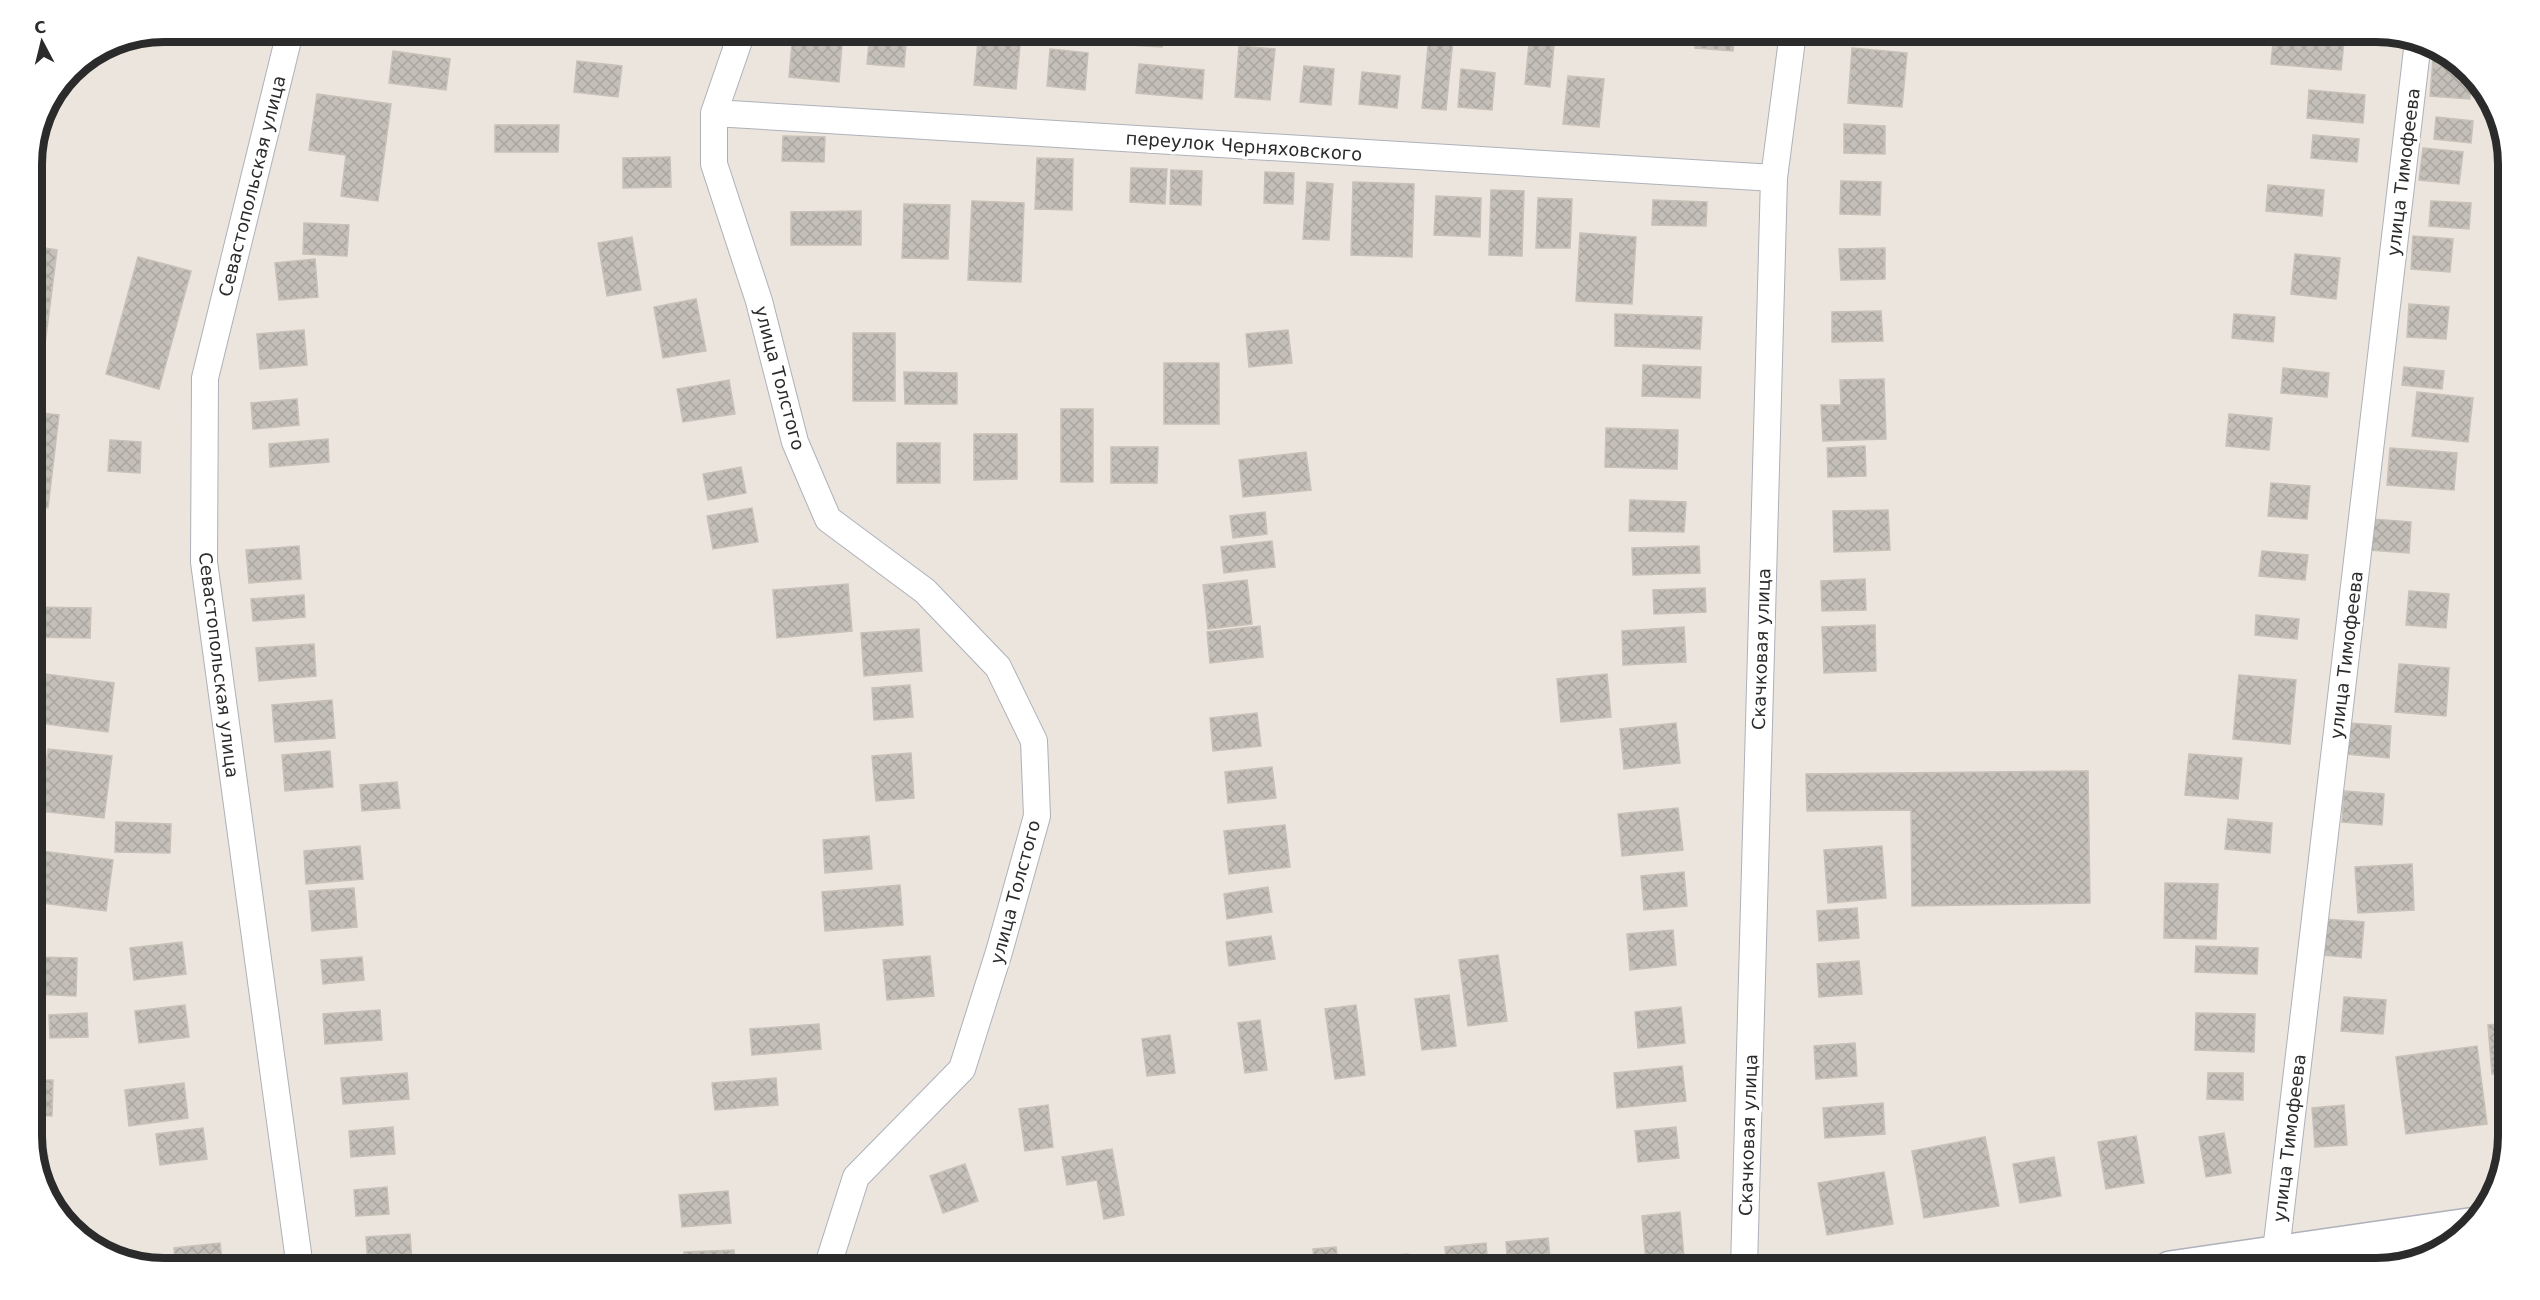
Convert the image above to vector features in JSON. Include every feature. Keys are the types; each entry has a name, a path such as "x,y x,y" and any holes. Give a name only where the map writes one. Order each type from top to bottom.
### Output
{"main road":[{"path":"2286,1258 2458,1227"}],"street":[{"name":"Севастопольская улица","path":"288,42 205,378 204,562 299,1258"},
{"name":"улица Толстого","path":"739,42 714,113 714,164 759,301 795,442 828,519 925,591 998,667 1034,741 1037,816 999,952 962,1069 856,1177 830,1258"},
{"name":"Скачковая улица","path":"1744,1258 1774,178 1792,42"},
{"name":"улица Тимофеева","path":"2275,1258 2417,49"},
{"name":"переулок Черняховского","path":"714,113 1774,178"}],"building":[{"path":"792,42 842,42 839,82 789,77"},
{"path":"869,42 906,42 904,67 867,64"},
{"path":"978,42 1020,45 1016,89 974,85"},
{"path":"1131,42 1162,42 1162,47 1131,45"},
{"path":"1429,42 1453,42 1446,110 1422,108"},
{"path":"1696,42 1734,42 1733,51 1695,48"},
{"path":"2273,42 2344,42 2341,70 2271,64"},
{"path":"1529,43 1554,45 1550,87 1525,84"},
{"path":"1239,46 1275,49 1270,100 1235,97"},
{"path":"1852,48 1907,53 1902,107 1848,103"},
{"path":"1050,49 1088,53 1085,90 1047,86"},
{"path":"393,51 450,59 446,90 389,83"},
{"path":"2433,59 2444,62 2471,86 2470,99 2430,96"},
{"path":"577,61 622,66 618,97 574,92"},
{"path":"1139,64 1204,70 1202,99 1136,93"},
{"path":"1304,66 1334,69 1331,105 1300,102"},
{"path":"1461,69 1495,73 1492,110 1458,107"},
{"path":"1362,72 1400,76 1397,108 1359,104"},
{"path":"1568,76 1604,79 1599,127 1563,124"},
{"path":"2309,90 2365,95 2363,123 2307,118"},
{"path":"317,94 391,104 378,201 341,196 346,155 309,150"},
{"path":"2436,117 2473,121 2471,143 2434,139"},
{"path":"1844,124 1885,126 1885,154 1844,153"},
{"path":"495,125 559,125 558,152 495,152"},
{"path":"2313,135 2359,139 2357,162 2311,158"},
{"path":"783,136 825,137 824,162 782,161"},
{"path":"2423,148 2463,152 2459,184 2419,180"},
{"path":"670,157 671,187 623,188 623,158"},
{"path":"1037,158 1073,159 1072,210 1035,209"},
{"path":"1131,168 1167,169 1165,204 1130,202"},
{"path":"1171,170 1202,171 1201,205 1170,204"},
{"path":"1265,172 1294,173 1293,204 1264,203"},
{"path":"1841,181 1881,182 1880,215 1840,214"},
{"path":"1307,182 1333,184 1329,240 1303,239"},
{"path":"1353,182 1414,184 1412,257 1351,255"},
{"path":"2268,185 2324,190 2322,216 2266,211"},
{"path":"1491,190 1524,191 1522,256 1489,255"},
{"path":"1436,196 1481,198 1480,237 1434,235"},
{"path":"1538,198 1572,199 1570,248 1536,248"},
{"path":"1653,200 1707,202 1706,226 1652,225"},
{"path":"972,201 1024,203 1021,282 968,280"},
{"path":"2431,201 2471,203 2469,229 2429,226"},
{"path":"904,204 950,205 948,259 902,258"},
{"path":"861,211 861,245 791,245 791,212"},
{"path":"304,223 349,225 347,256 303,254"},
{"path":"1580,233 1636,237 1632,304 1576,301"},
{"path":"2413,236 2453,239 2450,272 2411,269"},
{"path":"632,237 641,290 607,296 598,243"},
{"path":"42,248 57,250 42,368"},
{"path":"1885,248 1885,279 1841,280 1839,249"},
{"path":"2295,254 2340,258 2336,299 2291,294"},
{"path":"138,257 191,271 159,389 106,374"},
{"path":"315,259 318,297 279,300 275,263"},
{"path":"696,299 706,351 663,358 654,307"},
{"path":"2409,304 2449,307 2446,339 2407,337"},
{"path":"1881,311 1883,341 1832,342 1832,312"},
{"path":"1615,314 1702,317 1700,349 1615,346"},
{"path":"2234,314 2275,317 2273,342 2232,338"},
{"path":"304,330 307,365 260,369 257,334"},
{"path":"1288,330 1292,363 1249,367 1246,334"},
{"path":"853,333 895,333 895,401 853,401"},
{"path":"1164,363 1219,363 1219,424 1164,424"},
{"path":"1643,365 1701,367 1700,398 1642,396"},
{"path":"2404,367 2444,371 2442,389 2402,385"},
{"path":"2283,368 2329,373 2327,397 2281,393"},
{"path":"904,372 957,373 957,404 905,404"},
{"path":"1884,379 1886,439 1823,441 1821,405 1841,405 1840,380"},
{"path":"729,380 735,414 683,422 677,389"},
{"path":"2417,392 2473,398 2468,442 2412,436"},
{"path":"297,399 299,425 253,429 251,403"},
{"path":"1061,409 1093,409 1093,482 1061,482"},
{"path":"42,413 59,415 48,508 42,507"},
{"path":"2229,414 2272,418 2269,450 2226,446"},
{"path":"1606,428 1678,430 1677,469 1605,467"},
{"path":"974,434 1017,434 1017,479 974,480"},
{"path":"328,439 329,462 270,467 269,444"},
{"path":"110,440 141,442 140,473 108,471"},
{"path":"897,443 940,443 940,483 897,483"},
{"path":"1865,446 1866,476 1828,477 1827,448"},
{"path":"1111,447 1158,447 1157,483 1111,483"},
{"path":"2390,448 2457,453 2454,490 2387,485"},
{"path":"1306,452 1311,490 1243,497 1239,460"},
{"path":"741,467 746,493 708,500 703,474"},
{"path":"2271,483 2310,486 2307,519 2268,516"},
{"path":"1630,500 1686,502 1684,532 1629,531"},
{"path":"752,508 758,542 713,549 707,516"},
{"path":"1888,510 1890,550 1834,552 1833,511"},
{"path":"1265,512 1267,534 1233,538 1230,516"},
{"path":"2371,519 2411,522 2409,553 2369,550"},
{"path":"1272,541 1275,567 1224,573 1221,547"},
{"path":"299,546 301,579 249,583 246,550"},
{"path":"1699,546 1700,573 1633,575 1632,548"},
{"path":"2262,551 2308,555 2305,580 2259,576"},
{"path":"1865,579 1866,610 1822,611 1821,581"},
{"path":"1247,580 1252,624 1208,629 1203,585"},
{"path":"848,584 852,631 777,638 773,590"},
{"path":"1705,588 1706,612 1654,614 1653,590"},
{"path":"2409,591 2449,594 2446,628 2406,625"},
{"path":"304,595 305,617 253,621 251,599"},
{"path":"42,607 91,608 90,638 42,637"},
{"path":"2256,615 2299,619 2297,639 2255,635"},
{"path":"1875,625 1876,671 1824,673 1822,627"},
{"path":"1260,626 1263,657 1210,663 1207,632"},
{"path":"1684,627 1686,662 1623,665 1622,631"},
{"path":"919,629 922,671 864,676 861,633"},
{"path":"314,644 316,676 259,681 256,648"},
{"path":"2399,664 2449,668 2446,716 2395,712"},
{"path":"45,674 114,683 108,732 42,723"},
{"path":"1607,674 1611,717 1561,722 1557,679"},
{"path":"2239,675 2296,680 2290,744 2233,739"},
{"path":"910,685 913,717 874,720 872,688"},
{"path":"332,700 335,738 275,742 272,705"},
{"path":"1257,713 1261,746 1213,751 1210,718"},
{"path":"1676,723 1680,763 1624,769 1620,729"},
{"path":"2349,723 2391,726 2389,758 2346,754"},
{"path":"48,749 112,756 104,818 42,811"},
{"path":"330,751 333,787 285,791 282,755"},
{"path":"911,753 914,798 876,801 872,756"},
{"path":"2189,754 2242,758 2238,799 2185,795"},
{"path":"1272,767 1276,798 1228,803 1225,772"},
{"path":"2088,771 2090,903 1912,906 1911,810 1807,811 1806,774"},
{"path":"397,782 400,808 362,811 360,785"},
{"path":"2344,791 2384,794 2382,825 2342,822"},
{"path":"1678,808 1683,850 1622,856 1618,814"},
{"path":"2228,819 2272,823 2270,853 2225,849"},
{"path":"116,822 171,824 170,853 115,852"},
{"path":"1285,825 1290,867 1229,874 1224,831"},
{"path":"869,836 872,869 825,873 823,840"},
{"path":"360,846 363,879 306,884 304,851"},
{"path":"1882,846 1886,898 1828,903 1824,850"},
{"path":"42,851 113,860 106,911 42,903"},
{"path":"2412,864 2414,910 2358,913 2355,867"},
{"path":"1684,872 1687,906 1644,910 1641,876"},
{"path":"2165,883 2218,884 2216,939 2164,938"},
{"path":"900,885 903,925 825,931 822,892"},
{"path":"1268,887 1272,912 1227,919 1224,894"},
{"path":"354,888 357,927 312,931 309,891"},
{"path":"1857,908 1859,938 1819,941 1817,911"},
{"path":"2323,919 2364,922 2361,958 2321,955"},
{"path":"1673,930 1676,965 1630,970 1627,934"},
{"path":"1271,936 1275,959 1229,966 1226,942"},
{"path":"182,942 186,974 134,980 130,948"},
{"path":"2196,946 2258,948 2257,974 2195,972"},
{"path":"1498,955 1507,1021 1468,1026 1459,960"},
{"path":"930,956 934,996 887,1000 883,960"},
{"path":"42,957 77,958 76,996 42,994"},
{"path":"362,957 364,980 323,984 321,960"},
{"path":"1859,961 1862,994 1819,997 1817,964"},
{"path":"1449,995 1456,1046 1422,1050 1415,999"},
{"path":"2344,997 2386,1000 2383,1034 2341,1031"},
{"path":"185,1005 189,1037 139,1043 135,1011"},
{"path":"1356,1005 1365,1075 1335,1079 1325,1009"},
{"path":"1681,1007 1685,1043 1638,1048 1635,1012"},
{"path":"380,1010 382,1040 325,1044 323,1014"},
{"path":"87,1013 88,1037 50,1038 49,1015"},
{"path":"2196,1013 2255,1014 2254,1052 2195,1050"},
{"path":"1260,1020 1267,1070 1245,1073 1238,1023"},
{"path":"819,1024 821,1049 752,1055 750,1029"},
{"path":"2498,1024 2498,1073 2492,1074 2488,1025"},
{"path":"1170,1035 1175,1073 1147,1076 1142,1039"},
{"path":"1855,1043 1857,1076 1816,1079 1814,1046"},
{"path":"2477,1046 2487,1124 2406,1134 2396,1057"},
{"path":"1682,1066 1686,1101 1617,1108 1614,1073"},
{"path":"407,1073 409,1099 343,1104 341,1078"},
{"path":"2208,1073 2243,1073 2243,1100 2207,1099"},
{"path":"776,1078 778,1105 715,1110 712,1083"},
{"path":"42,1080 53,1080 52,1116 42,1116"},
{"path":"184,1083 188,1118 129,1126 125,1090"},
{"path":"1883,1103 1885,1134 1825,1138 1823,1108"},
{"path":"1048,1105 1053,1147 1025,1151 1019,1109"},
{"path":"2344,1105 2347,1145 2315,1147 2312,1108"},
{"path":"393,1127 395,1154 351,1157 349,1131"},
{"path":"1676,1127 1679,1158 1638,1162 1635,1131"},
{"path":"203,1128 207,1159 160,1165 156,1134"},
{"path":"2224,1133 2231,1173 2206,1177 2199,1137"},
{"path":"2136,1136 2144,1183 2106,1189 2098,1142"},
{"path":"1985,1137 1999,1206 1924,1218 1912,1151"},
{"path":"1112,1149 1124,1215 1104,1219 1097,1180 1067,1185 1062,1157"},
{"path":"43,1156 48,1156 47,1173"},
{"path":"2054,1157 2061,1196 2020,1203 2013,1164"},
{"path":"965,1164 978,1201 943,1213 930,1176"},
{"path":"1884,1172 1893,1224 1827,1235 1818,1183"},
{"path":"387,1187 389,1214 356,1216 354,1190"},
{"path":"728,1191 731,1223 682,1227 679,1195"},
{"path":"1680,1212 1684,1257 1646,1258 1642,1216"},
{"path":"410,1234 412,1258 368,1258 366,1237"},
{"path":"1548,1238 1550,1258 1507,1258 1506,1242"},
{"path":"220,1243 222,1258 175,1258 174,1248"},
{"path":"1486,1243 1487,1258 1446,1258 1445,1247"},
{"path":"1336,1247 1338,1258 1314,1258 1313,1249"},
{"path":"734,1250 734,1258 684,1258 684,1252"},
{"path":"1408,1254 1409,1258 1371,1258"}]}
